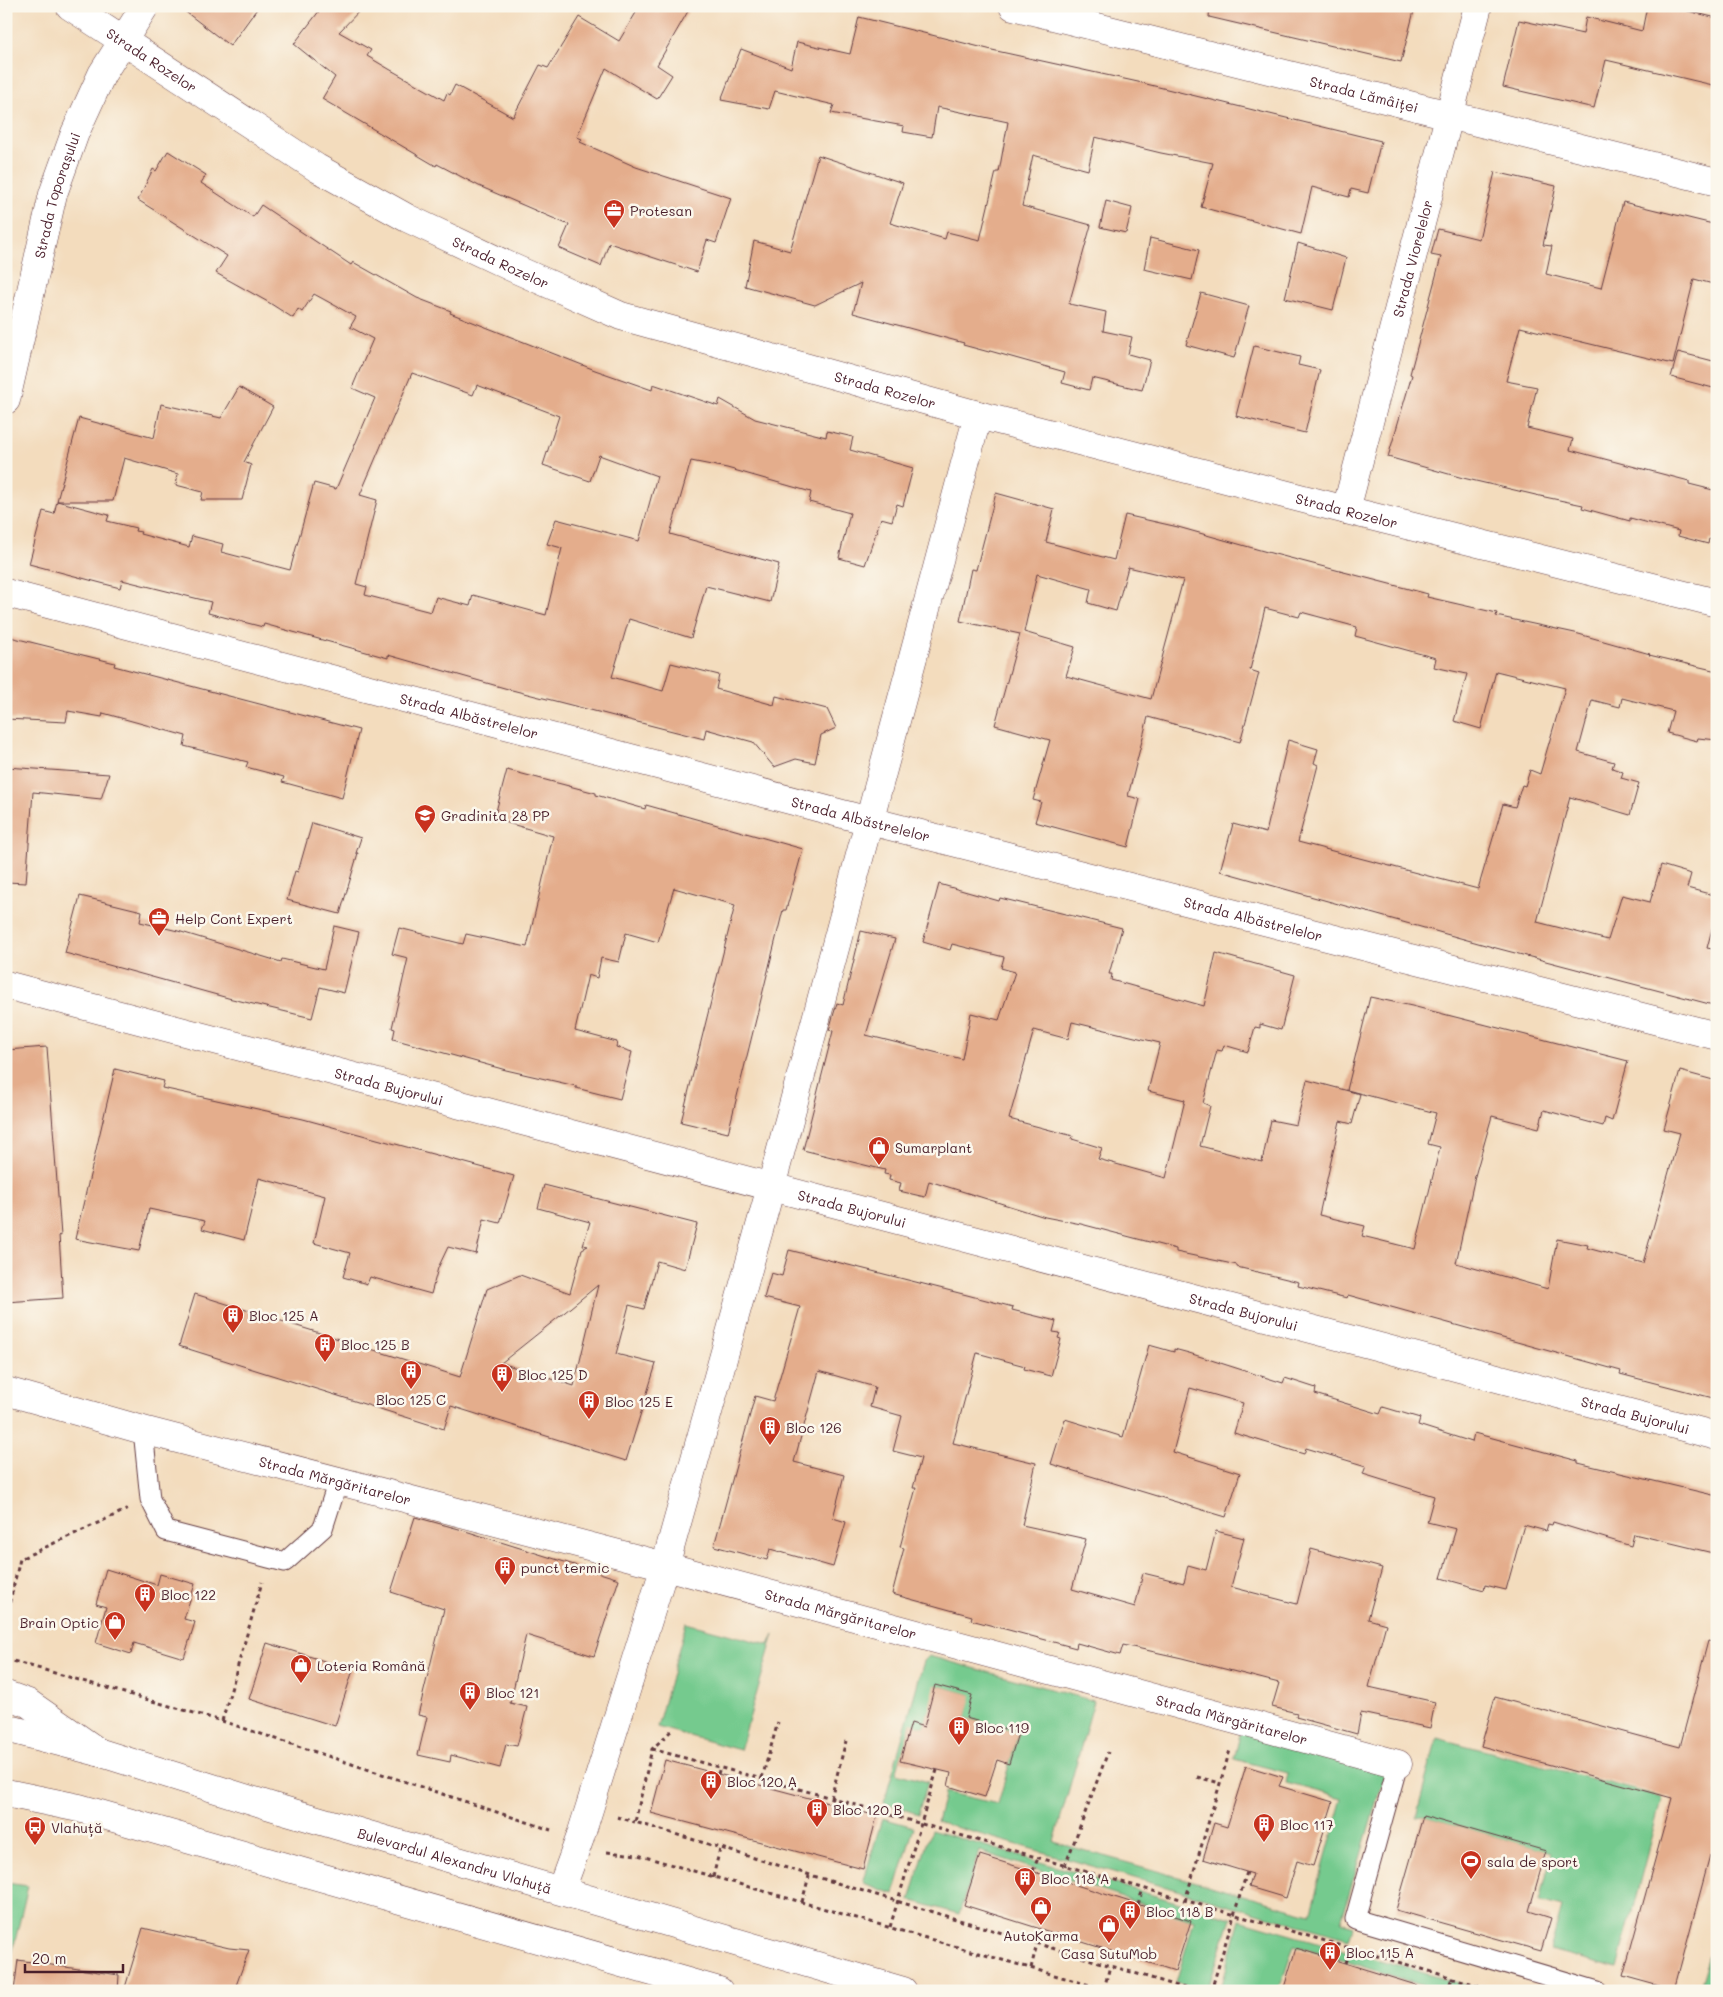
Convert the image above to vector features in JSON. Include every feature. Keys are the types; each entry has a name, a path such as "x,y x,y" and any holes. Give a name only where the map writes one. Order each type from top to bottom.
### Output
{"street":[{"name":"Strada Rozelor","path":"70,6 317,168 407,218 621,316 978,414 1346,510 1717,603"},
{"name":"Strada Toporașului","path":"6,400 53,194 75,133 102,74 145,6"},
{"name":"Strada Lămâiței","path":"1013,6 1717,182"},
{"name":"Strada Viorelelor","path":"1346,510 1478,6"},
{"path":"561,1890 580,1838 665,1566 771,1187 978,414"},
{"name":"Strada Albăstrelelor","path":"6,593 870,820 1717,1036"},
{"name":"Strada Bujorului","path":"6,985 1717,1436"},
{"name":"Strada Mărgăritarelor","path":"6,1392 143,1430 665,1566 1398,1764"},
{"path":"6,1694 28,1703 98,1752"},
{"name":"Bulevardul Alexandru Vlahuță","path":"6,1728 98,1752 280,1809 903,1991"},
{"path":"6,1793 79,1808 705,1989"}],"lane":[{"path":"143,1430 150,1499 166,1530 269,1558 285,1562 323,1528 338,1481"},
{"name":"Strada Mărgăritarelor","path":"1398,1764 1355,1919 1598,1991"}],"path":[{"path":"6,1618 20,1559 150,1499"},
{"path":"222,1721 269,1558"},
{"path":"1185,1901 1238,1721"},
{"path":"762,1778 778,1722"},
{"path":"635,1822 652,1749 671,1731"},
{"path":"831,1798 846,1741"},
{"path":"652,1749 839,1800 1495,1991"},
{"path":"1064,1866 1108,1752"},
{"path":"718,1774 720,1767"},
{"path":"890,1927 937,1770"},
{"path":"1197,1777 1220,1783"},
{"path":"838,1805 839,1800"},
{"path":"616,1816 1194,1991"},
{"path":"713,1876 720,1849"},
{"path":"1033,1871 1038,1858"},
{"path":"1211,1991 1247,1872"},
{"path":"802,1902 810,1876"},
{"path":"1138,1904 1144,1889"},
{"path":"1031,1968 1037,1944"},
{"path":"1346,1963 1350,1948"},
{"path":"1104,1989 1110,1966"},
{"path":"1447,1991 1452,1978"}],"green space":[{"path":"686,1623 769,1645 774,1634 740,1750 657,1727"},
{"path":"929,1656 1094,1701 1054,1842 1310,1914 1342,1798 1286,1783 1288,1773 1234,1759 1241,1731 1386,1769 1341,1922 1353,1926 1349,1939 937,1822 945,1792 998,1804 1018,1733 966,1718 971,1695 936,1685 924,1727 911,1724 896,1773 928,1782 918,1814 884,1803 924,1661"},
{"path":"1437,1738 1662,1797 1617,1968 1550,1950 1562,1907 1540,1901 1552,1853 1423,1816 1416,1817"},
{"path":"882,1818 914,1827 894,1894 863,1883"},
{"path":"931,1830 1231,1918 1207,1991 1176,1982 1194,1921 979,1851 959,1914 910,1900"},
{"path":"6,1883 28,1886 12,1954 6,1953"},
{"path":"1240,1920 1486,1991 1440,1991 1294,1945 1279,1991 1220,1991"},
{"path":"1717,1931 1717,1991 1700,1989"}],"building":[{"path":"178,6 259,6 230,46"},
{"path":"323,6 364,6 339,32 371,50 367,56 389,69 444,100 447,93 450,95 455,85 513,117 540,65 548,68 579,17 619,41 640,6 691,6 657,65 672,75 657,99 606,68 577,137 582,139 580,142 636,167 731,198 716,243 707,240 697,272 609,243 601,266 559,248 569,225 479,186 437,164 436,166 322,99 335,77 294,44"},
{"path":"1210,6 1392,6 1414,11 1401,62 1209,17"},
{"path":"1647,6 1667,6 1717,18 1717,86 1606,60 1594,108 1503,87 1519,20 1583,34 1586,17 1642,31"},
{"path":"859,17 1381,141 1368,193 1351,189 1349,197 1312,187 1301,234 1201,207 1213,163 1095,137 1088,170 1033,155 1022,206 1091,225 1069,304 1106,312 1103,331 1132,337 1128,354 1150,360 1142,390 1092,378 1089,390 1062,383 1065,372 853,313 861,283 815,305 745,286 754,241 790,251 818,155 903,183 890,223 945,239 947,232 980,240 996,172 999,172 1008,122 937,107 932,137 903,132 904,126 831,113 834,105 775,91 769,109 721,100 741,49 791,68 797,42 850,54"},
{"path":"168,151 206,175 201,183 253,217 261,205 351,265 353,262 417,298 451,311 450,313 595,370 652,390 653,384 718,406 720,399 755,419 826,437 827,431 853,437 850,450 913,468 903,506 897,504 892,521 881,518 865,565 839,558 850,513 809,502 811,492 727,468 691,461 670,534 779,564 770,602 706,586 691,638 629,619 612,677 663,691 671,663 719,675 716,689 774,705 776,696 827,709 836,728 821,735 815,763 796,759 774,767 753,742 706,729 704,739 508,689 388,655 388,658 264,624 263,627 208,613 211,602 122,580 120,588 29,564 43,511 54,514 57,501 109,515 107,521 136,528 135,531 141,532 140,534 189,547 192,536 223,544 221,552 290,570 314,483 336,489 375,398 352,388 373,339 350,327 356,317 314,294 302,312 298,309 293,318 216,273 227,256 138,200 153,169 156,171","holes":["412,373 473,395 477,385 559,416 543,465 590,481 599,455 657,476 639,541 556,519 547,544 562,548 546,615 473,595 470,606 436,597 431,612 365,595 367,587 356,584 377,500 360,495"]},
{"path":"1495,172 1556,186 1543,245 1552,246 1546,274 1601,288 1623,202 1717,225 1717,285 1694,279 1673,364 1520,327 1506,381 1537,387 1527,428 1573,439 1570,450 1689,481 1689,484 1717,491 1717,541 1709,539 1708,544 1678,536 1679,531 1630,518 1630,521 1582,508 1583,505 1463,478 1388,457 1412,375 1410,374 1441,257 1431,255 1438,229 1479,239"},
{"path":"1106,201 1132,208 1126,233 1100,227"},
{"path":"1150,238 1199,250 1192,280 1144,269"},
{"path":"1298,243 1346,258 1333,310 1285,298"},
{"path":"1201,293 1249,306 1234,358 1186,345"},
{"path":"1254,346 1300,357 1298,365 1320,370 1305,433 1236,416"},
{"path":"1678,352 1717,362 1717,389 1671,377"},
{"path":"239,387 273,407 244,462 251,465 242,500 201,500 203,492 176,485 178,474 124,458 113,501 57,501 79,418 154,438 161,404 221,418"},
{"path":"996,493 1054,509 1046,542 1114,560 1125,515 1178,527 1428,594 1427,597 1497,613 1496,616 1575,633 1649,655 1717,671 1717,740 1698,738 1697,741 1667,733 1673,711 1622,698 1620,707 1592,700 1578,752 1614,762 1612,768 1623,772 1621,778 1639,783 1630,815 1570,797 1537,922 1608,940 1622,895 1650,902 1661,865 1691,874 1687,888 1717,896 1717,910 1707,948 1717,950 1717,1006 1496,948 1220,871 1233,824 1266,833 1288,740 1318,749 1314,763 1318,765 1298,842 1478,889 1503,804 1515,807 1522,785 1525,786 1530,770 1540,774 1565,688 1496,671 1481,729 1454,721 1467,674 1434,667 1436,658 1355,636 1357,627 1301,612 1299,617 1265,608 1250,670 1259,673 1240,742 1148,717 1128,796 1140,799 1128,847 1035,822 1041,802 1033,800 1050,740 995,725 1020,634 960,621 971,569 976,570","holes":["1128,567 1183,580 1151,699 1066,676 1075,647 1024,632 1037,574 1091,589 1088,603 1116,611"]},
{"path":"6,636 115,663 114,666 359,730 342,798 282,782 284,777 246,767 248,762 184,746 186,736 103,713 102,717 68,711 66,722 6,719"},
{"path":"6,767 109,774 101,799 33,792 26,883 6,882"},
{"path":"507,770 596,793 596,795 645,809 646,805 803,849 786,910 783,910 728,1133 681,1122 735,905 674,888 658,942 626,933 619,962 601,958 597,978 588,975 575,1031 617,1042 616,1047 632,1052 620,1099 393,1039 395,1029 392,1028 408,958 392,954 399,928 463,944 466,934 527,947 553,836 494,819"},
{"path":"312,823 361,838 340,914 287,900 295,871 298,872"},
{"path":"939,884 999,901 1000,898 1122,928 1109,974 1112,974 1111,980 1204,1006 1216,953 1295,975 1281,1030 1260,1024 1260,1028 1255,1027 1248,1052 1224,1045 1222,1051 1217,1050 1203,1103 1210,1106 1200,1146 1262,1162 1271,1120 1296,1125 1307,1080 1360,1094 1352,1124 1340,1121 1319,1215 1365,1226 1362,1236 1415,1249 1440,1147 1428,1144 1436,1113 1347,1090 1370,997 1628,1061 1612,1121 1605,1118 1603,1126 1544,1110 1539,1128 1492,1116 1475,1176 1456,1263 1548,1289 1557,1239 1588,1245 1587,1248 1643,1263 1680,1133 1664,1129 1680,1071 1717,1081 1717,1399 1620,1374 1621,1371 1348,1295 1347,1298 1298,1286 1299,1282 1237,1267 1237,1265 1176,1252 1176,1249 1081,1224 1045,1217 929,1181 925,1197 899,1191 901,1183 889,1180 890,1175 884,1174 885,1170 803,1150 833,1031 829,1030 837,1003 843,1005 861,931 895,939 866,1035 962,1059 971,1013 999,1020 1015,972 1001,968 1004,957 952,944 950,950 923,942","holes":["1072,1022 1160,1043 1148,1091 1185,1100 1166,1178 1098,1159 1102,1148 1072,1139 1073,1136 1009,1119 1034,1030 1068,1039"]},
{"path":"80,896 142,911 140,922 178,931 281,962 282,959 324,969 334,926 359,932 344,993 320,987 312,1018 228,998 65,953"},
{"path":"47,1047 61,1236 59,1235 63,1298 6,1302 6,1050"},
{"path":"115,1069 164,1081 162,1088 303,1119 514,1176 500,1223 484,1219 476,1254 448,1247 438,1268 431,1294 370,1277 367,1284 343,1277 350,1253 314,1243 325,1196 259,1178 244,1240 202,1229 205,1221 149,1209 139,1251 75,1239"},
{"path":"544,1185 697,1224 685,1269 657,1261 644,1309 629,1305 616,1354 656,1364 626,1461 451,1406 444,1429 179,1346 195,1294 460,1377 487,1289 520,1275 570,1293 582,1249 588,1246 583,1245 590,1222 538,1208","holes":["598,1285 574,1386 501,1363"]},
{"path":"789,1250 1013,1307 1012,1310 1056,1321 1053,1332 1060,1333 1058,1338 1061,1339 1051,1376 1024,1369 1025,1366 977,1353 953,1443 1036,1463 1022,1525 1086,1539 1072,1589 1135,1607 1143,1573 1184,1583 1188,1565 1206,1570 1216,1531 1244,1538 1231,1587 1297,1604 1311,1549 1382,1568 1368,1619 1386,1624 1369,1687 1435,1702 1430,1728 1361,1713 1357,1734 1296,1717 1297,1713 1272,1707 1279,1683 1123,1645 1120,1655 1077,1643 1076,1648 971,1620 972,1616 892,1594 904,1548 900,1547 916,1488 913,1488 921,1458 893,1451 902,1416 870,1407 875,1387 819,1371 794,1462 844,1475 833,1518 846,1522 833,1567 770,1549 767,1560 714,1546 755,1396 773,1401 800,1307 764,1298 771,1273 782,1276"},
{"path":"1149,1345 1174,1352 1174,1349 1189,1353 1283,1383 1285,1378 1316,1388 1315,1394 1380,1414 1383,1407 1420,1418 1418,1425 1472,1442 1474,1433 1578,1461 1578,1463 1717,1496 1717,1554 1634,1534 1631,1546 1553,1522 1552,1525 1548,1524 1546,1531 1524,1525 1506,1590 1485,1585 1484,1590 1441,1578 1456,1529 1427,1522 1434,1496 1363,1474 1366,1466 1306,1448 1304,1454 1234,1433 1243,1403 1190,1388 1173,1452 1240,1473 1226,1517 1051,1464 1065,1419 1123,1437"},
{"path":"415,1517 619,1579 594,1656 526,1635 510,1703 527,1707 517,1746 506,1744 500,1768 451,1755 450,1762 418,1755 427,1717 418,1715 444,1609 391,1592"},
{"name":"Bloc 122","path":"106,1569 157,1585 160,1574 195,1584 184,1619 195,1622 184,1658 134,1643 131,1654 96,1643 106,1607 96,1604"},
{"path":"1708,1641 1717,1643 1717,1858 1710,1856 1674,1990 1623,1976 1672,1798 1481,1746 1495,1697 1680,1747"},
{"name":"Loteria Română","path":"267,1643 353,1670 335,1726 249,1699"},
{"name":"Bloc 119","path":"935,1685 972,1695 966,1718 1018,1733 1009,1764 997,1760 985,1797 948,1786 951,1773 900,1761 911,1723 924,1727"},
{"path":"665,1760 877,1816 863,1869 651,1813"},
{"name":"Bloc 117","path":"1246,1766 1283,1777 1279,1786 1333,1802 1313,1866 1297,1861 1286,1898 1249,1887 1253,1874 1203,1859 1214,1823 1227,1827"},
{"name":"sala de sport","path":"1423,1816 1546,1851 1529,1911 1551,1918 1541,1951 1396,1910"},
{"path":"980,1855 1191,1921 1175,1971 964,1905"},
{"path":"143,1928 229,1948 249,1950 234,1991 124,1991"},
{"name":"Bloc 115 A","path":"1296,1948 1416,1985 1415,1991 1283,1991"},
{"path":"18,1960 119,1975 118,1991 14,1991"}],"place":[{"name":"Protesan","path":"614,229"},
{"name":"Gradinita 28 PP","path":"425,834"},
{"name":"Help Cont Expert","path":"159,937"},
{"name":"Sumarplant","path":"879,1166"},
{"name":"Bloc 125 A","path":"233,1334"},
{"name":"Bloc 125 B","path":"325,1363"},
{"name":"Bloc 125 C","path":"411,1390"},
{"name":"Bloc 125 D","path":"502,1393"},
{"name":"Bloc 125 E","path":"589,1420"},
{"name":"Bloc 126","path":"770,1446"},
{"name":"punct termic","path":"505,1586"},
{"name":"Bloc 122","path":"145,1613"},
{"name":"Brain Optic","path":"115,1641"},
{"name":"Loteria Română","path":"301,1684"},
{"name":"Bloc 121","path":"470,1711"},
{"name":"Bloc 119","path":"959,1746"},
{"name":"Bloc 120 A","path":"711,1800"},
{"name":"Bloc 120 B","path":"817,1828"},
{"name":"Bloc 117","path":"1264,1843"},
{"name":"Vlahuță","path":"35,1846"},
{"name":"sala de sport","path":"1471,1880"},
{"name":"Bloc 118 A","path":"1025,1897"},
{"name":"AutoKarma","path":"1041,1926"},
{"name":"Bloc 118 B","path":"1130,1930"},
{"name":"Casa SutuMob","path":"1109,1944"},
{"name":"Bloc 115 A","path":"1330,1971"}]}
